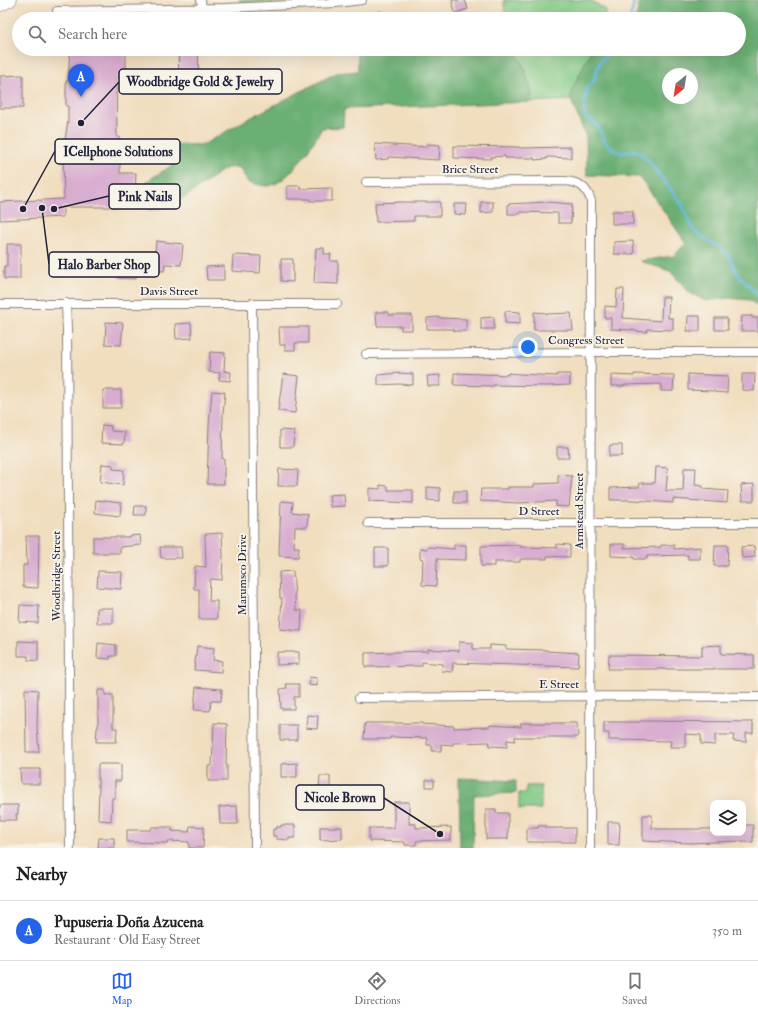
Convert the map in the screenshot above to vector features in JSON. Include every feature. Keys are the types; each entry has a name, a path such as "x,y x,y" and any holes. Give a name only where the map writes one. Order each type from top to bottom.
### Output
{"main road":[{"path":"0,5 10,0"}],"street":[{"path":"201,0 202,9"},
{"path":"57,11 202,9 336,3 362,0"},
{"name":"Brice Street","path":"366,182 574,182"},
{"name":"Armstead Street","path":"574,182 585,188 591,201 590,848"},
{"name":"Woodbridge Street","path":"66,303 70,848"},
{"name":"Marumsco Drive","path":"252,303 255,848"},
{"name":"Davis Street","path":"0,304 337,304"},
{"name":"Congress Street","path":"366,354 758,352"},
{"name":"D Street","path":"368,523 758,523"},
{"name":"E Street","path":"360,698 591,696 758,697"}],"green space":[{"path":"239,0 284,0 283,2 240,3"},
{"path":"504,0 590,0 606,10 606,12 505,12"},
{"path":"640,0 758,0 758,306 750,300 728,298 706,301 690,293 670,271 640,261 674,256 686,243 640,177 587,175 586,137 571,100 572,90 589,56 746,56 746,12 637,12"},
{"path":"357,56 518,56 524,68 532,93 530,102 344,109 343,127 322,128 299,163 283,179 275,184 265,186 248,182 239,167 226,168 187,196 165,207 149,210 147,181 173,165 172,144 203,145 244,121 336,73 358,71"},
{"path":"518,56 589,56 572,90 571,100 530,102 532,93 524,68"},
{"path":"459,778 516,781 516,793 474,795 473,848 460,848"},
{"path":"526,786 541,786 541,809 519,809 519,793 526,793"}],"building":[{"path":"452,0 465,0 468,9 455,12"},
{"path":"70,56 126,56 126,77 116,77 117,137 119,137 120,173 136,173 135,192 123,192 123,194 119,194 119,207 63,207 63,217 0,220 0,202 64,199 63,153 68,121 68,106 66,106 66,81 68,81"},
{"path":"178,56 198,56 199,77 179,78"},
{"path":"23,75 23,108 0,108 0,76"},
{"path":"375,144 426,147 426,144 440,145 439,160 388,157 388,159 376,160"},
{"path":"454,146 520,148 571,147 571,158 547,157 547,159 534,160 534,158 505,158 505,156 491,157 491,159 454,158"},
{"path":"287,186 300,186 300,189 332,188 332,201 287,199"},
{"path":"440,202 440,216 414,216 414,221 376,222 375,203"},
{"path":"481,202 493,202 493,212 481,213"},
{"path":"547,202 572,204 571,223 558,223 558,213 520,212 520,214 508,214 508,204"},
{"path":"454,204 467,204 466,215 454,214"},
{"path":"612,211 633,211 633,224 612,224"},
{"path":"156,241 183,244 181,265 165,264 164,271 153,270"},
{"path":"633,241 634,254 614,254 614,242"},
{"path":"7,244 21,244 20,279 4,279 4,266 7,266"},
{"path":"316,248 324,248 324,254 331,254 330,261 338,261 338,284 314,283"},
{"path":"233,255 261,256 260,273 232,271"},
{"path":"281,259 293,259 293,282 281,281"},
{"path":"119,264 137,265 136,279 118,278"},
{"path":"224,266 224,280 207,280 206,267"},
{"path":"617,289 624,289 623,318 661,321 662,297 669,297 668,318 673,318 673,330 647,329 647,332 611,329 611,318 605,318 605,306 616,307"},
{"path":"505,311 520,312 520,324 505,323"},
{"path":"376,312 389,312 389,315 412,315 412,330 401,330 401,326 377,326"},
{"path":"534,312 546,314 571,313 573,330 534,330"},
{"path":"688,316 700,316 700,331 687,331"},
{"path":"742,316 752,316 752,318 758,318 758,331 741,331"},
{"path":"440,317 466,319 466,331 454,331 454,329 427,329 427,318"},
{"path":"494,317 494,329 481,329 481,318"},
{"path":"715,318 727,318 728,330 715,330"},
{"path":"106,322 123,323 121,345 105,344"},
{"path":"191,323 192,338 176,339 175,324"},
{"path":"279,327 308,327 308,343 295,343 295,350 285,350 285,345 280,345"},
{"path":"210,352 225,353 224,371 231,372 230,381 219,380 220,373 209,372"},
{"path":"400,373 413,374 413,385 378,385 378,375"},
{"path":"454,373 508,375 508,373 557,376 557,374 570,374 570,385 454,385"},
{"path":"283,374 299,376 295,413 278,411"},
{"path":"634,374 674,375 673,391 661,391 661,384 611,386 611,375 634,376"},
{"path":"688,374 728,376 727,393 688,390"},
{"path":"742,374 755,374 754,391 742,390"},
{"path":"440,375 440,386 428,386 427,376"},
{"path":"103,390 121,390 121,408 103,408"},
{"path":"212,391 225,392 222,459 224,459 224,484 207,484"},
{"path":"102,425 111,426 111,431 125,432 124,444 101,443"},
{"path":"280,430 294,431 293,447 280,447"},
{"path":"610,445 622,445 622,456 609,456"},
{"path":"557,447 568,447 569,458 557,458"},
{"path":"102,464 113,465 113,469 124,470 123,485 100,482"},
{"path":"656,467 668,468 666,491 683,491 684,468 696,468 695,485 703,486 703,489 728,491 727,503 673,499 673,503 610,500 610,488 639,487 640,483 655,483"},
{"path":"279,469 298,470 297,486 278,486"},
{"path":"558,475 572,476 569,507 556,506 556,501 520,503 480,501 481,489 534,487 534,484 558,483"},
{"path":"754,484 754,501 742,501 741,485"},
{"path":"380,485 388,486 388,490 413,490 413,503 369,501 369,488 380,489"},
{"path":"427,487 440,488 440,501 427,500"},
{"path":"454,491 466,491 466,503 454,503"},
{"path":"344,494 345,506 330,507 329,495"},
{"path":"96,500 121,503 120,516 95,513"},
{"path":"281,501 293,502 292,512 308,514 307,527 295,527 294,547 299,547 298,557 279,556"},
{"path":"135,506 146,506 146,515 134,515"},
{"path":"222,533 222,580 210,579 209,601 217,601 217,619 199,619 199,589 194,589 195,566 206,567 205,534"},
{"path":"140,535 141,545 120,547 120,553 93,553 93,537 129,537"},
{"path":"26,536 39,536 38,588 23,587 23,565 27,565"},
{"path":"557,544 570,545 570,557 547,556 547,559 520,559 520,562 494,562 494,566 481,566 481,546 520,545 520,547 557,548"},
{"path":"611,544 624,544 624,548 661,547 661,545 674,545 674,549 700,547 700,559 688,559 688,555 647,556 647,559 611,556"},
{"path":"454,545 466,545 466,560 437,559 436,586 422,585 423,559 420,558 420,548 427,549 428,547 454,549"},
{"path":"715,545 728,545 727,566 714,566"},
{"path":"754,546 755,557 742,558 741,547"},
{"path":"160,547 181,547 182,558 161,558"},
{"path":"375,548 388,548 388,566 375,566"},
{"path":"98,571 122,572 121,589 97,587"},
{"path":"293,571 296,610 302,610 301,631 280,629 282,598 280,598 279,572"},
{"path":"20,605 39,606 38,623 19,622"},
{"path":"97,608 113,608 113,623 97,623"},
{"path":"18,641 38,642 38,661 28,660 28,656 18,656"},
{"path":"459,642 473,643 473,649 490,649 490,645 506,646 506,649 547,650 579,653 578,667 453,663 452,672 442,671 443,664 422,662 422,666 365,667 365,653 428,651 428,649 459,651"},
{"path":"98,643 116,645 116,656 110,656 110,659 97,658"},
{"path":"721,645 721,654 754,655 754,669 608,669 609,655 702,656 702,646"},
{"path":"197,646 214,648 213,660 222,661 221,672 194,670"},
{"path":"277,652 299,652 299,664 277,665"},
{"path":"310,677 317,678 317,686 309,685"},
{"path":"286,684 299,684 299,697 294,697 294,709 281,709 280,689 287,688"},
{"path":"196,687 222,689 221,701 211,701 210,711 194,710"},
{"path":"25,689 38,690 37,727 39,752 26,752"},
{"path":"98,690 105,690 105,695 113,695 113,728 117,728 116,742 96,742 98,728"},
{"path":"307,715 318,716 317,729 306,728"},
{"path":"604,722 753,722 753,733 746,733 746,742 733,741 734,735 715,735 715,745 701,744 701,735 685,734 685,747 670,747 671,741 609,740 609,733 604,733"},
{"path":"214,723 227,724 227,781 208,781 208,766 212,766"},
{"path":"365,723 422,723 454,726 454,728 490,727 490,725 521,727 521,723 577,723 578,737 515,737 515,741 507,740 507,747 489,746 490,742 453,743 453,745 441,744 441,751 432,751 432,745 427,745 427,738 390,737 390,739 364,739"},
{"path":"280,725 297,725 297,740 280,740"},
{"path":"297,763 297,777 281,777 281,764"},
{"path":"98,764 121,764 121,781 115,781 115,798 112,798 111,821 98,820"},
{"path":"20,769 40,769 40,784 21,784"},
{"path":"320,776 330,776 330,789 319,789"},
{"path":"426,780 434,780 434,787 426,787"},
{"path":"394,802 409,802 409,824 416,824 416,828 451,827 451,840 416,841 416,845 405,845 405,842 369,841 369,828 394,828"},
{"path":"0,805 18,805 18,814 16,814 17,820 0,820"},
{"path":"237,806 238,824 220,824 219,807"},
{"path":"486,809 496,809 496,813 508,813 508,839 486,839"},
{"path":"643,815 652,815 652,828 710,829 710,836 746,836 746,825 753,825 753,842 740,841 689,843 643,841"},
{"path":"608,822 619,822 619,845 608,845"},
{"path":"281,825 295,825 295,838 289,838 289,840 277,839 276,836 273,836 273,829 276,829 276,827 281,827"},
{"path":"190,826 204,827 203,848 189,848 189,842 127,842 127,830 151,830 152,827 172,827 172,831 189,832"},
{"path":"538,826 546,826 546,828 575,828 575,842 527,842 527,828 538,828"},
{"path":"320,827 342,827 342,839 320,840"},
{"path":"99,838 114,838 114,848 98,848"}],"waterway":[{"path":"632,12 634,0"},
{"path":"605,56 599,64 593,83 587,86 584,108 585,118 595,123 604,139 616,151 622,153 634,150 639,152 647,159 681,203 694,231 723,250 729,256 737,273 758,295"}],"place":[{"name":"Pupuseria Doña Azucena","path":"81,97"},
{"name":"Woodbridge Gold & Jewelry","path":"81,123"},
{"name":"Halo Barber Shop","path":"42,208"},
{"name":"ICellphone Solutions","path":"23,209"},
{"name":"Pink Nails","path":"54,209"},
{"name":"Nicole Brown","path":"440,834"}]}
